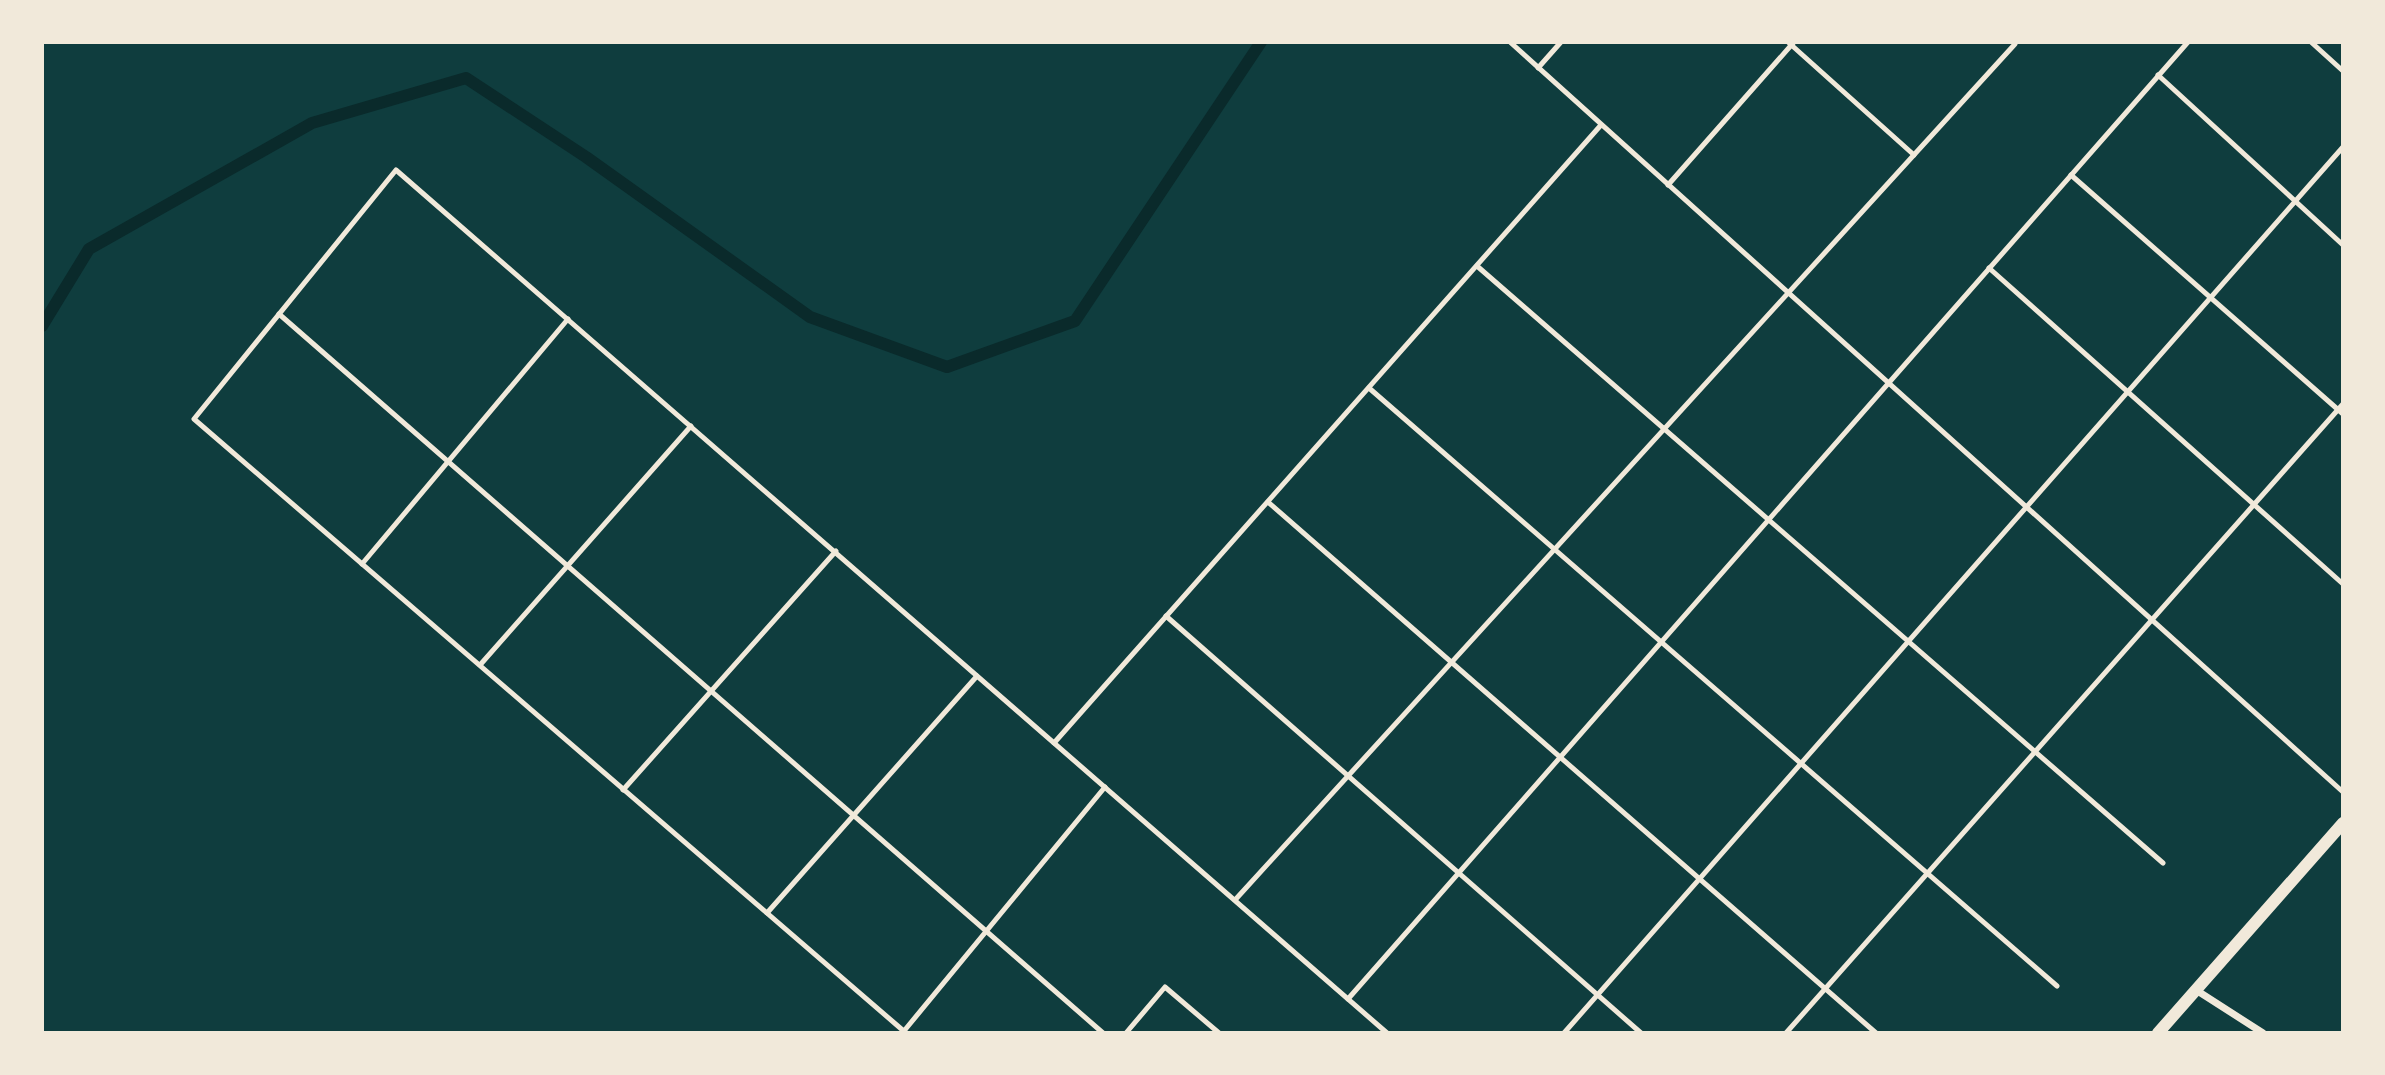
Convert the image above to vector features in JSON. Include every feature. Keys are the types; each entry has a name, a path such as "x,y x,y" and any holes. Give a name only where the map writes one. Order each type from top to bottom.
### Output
{"street":[{"path":"2158,1033 2343,823"},
{"path":"2196,990 2263,1033"}],"lane":[{"path":"1510,42 2343,792"},
{"path":"1538,68 1561,42"},
{"path":"1235,900 2015,44 2013,42"},
{"path":"1348,999 2188,42"},
{"path":"2311,42 2343,71"},
{"path":"1668,186 1791,43 1914,155"},
{"path":"2158,75 2343,244"},
{"path":"1054,743 1601,125"},
{"path":"1564,1033 2343,147"},
{"path":"1105,787 905,1032 194,419 396,170 836,551 1387,1033"},
{"path":"2071,175 2340,412"},
{"path":"1477,266 2163,863"},
{"path":"1989,268 2343,584"},
{"path":"279,314 1103,1033"},
{"path":"362,564 568,319"},
{"path":"1369,388 2057,986"},
{"path":"1786,1033 2150,619 2340,412 2343,404"},
{"path":"480,665 691,426"},
{"path":"1268,502 1876,1033"},
{"path":"623,790 836,551"},
{"path":"1167,616 1641,1033"},
{"path":"767,913 977,677"},
{"path":"1126,1033 1165,987 1219,1033"}],"waterway":[{"path":"42,326 89,249 312,123 466,78 586,157 810,317 947,367 1075,321 1261,42"}]}
